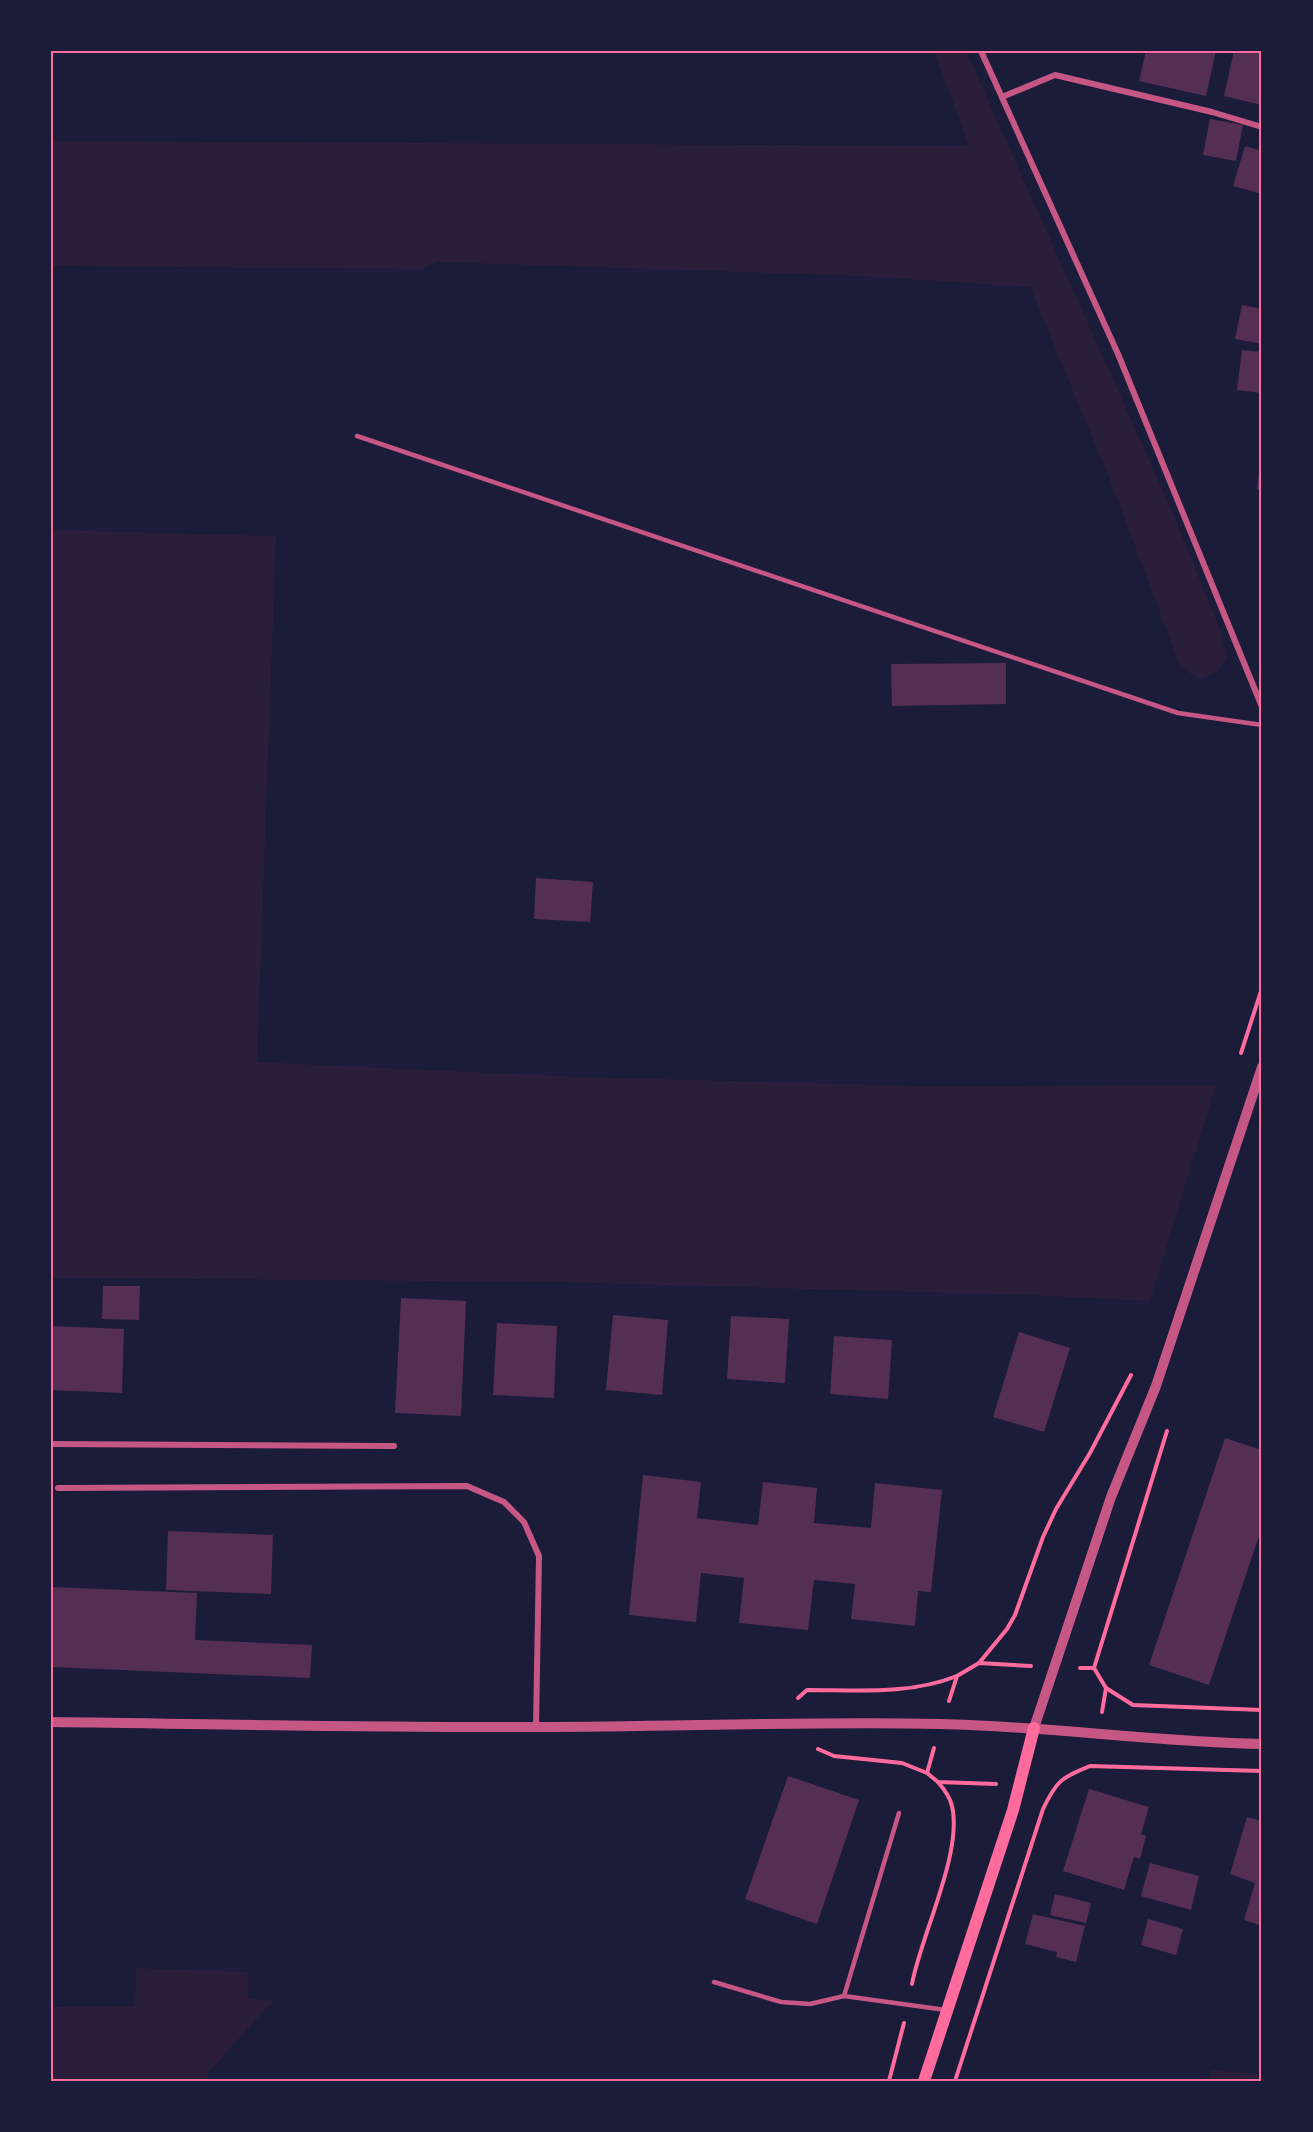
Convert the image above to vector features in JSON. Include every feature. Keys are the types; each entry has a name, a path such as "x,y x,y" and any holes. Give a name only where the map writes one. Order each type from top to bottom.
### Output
{"main road":[{"path":"924,2081 1013,1810 1034,1728"}],"street":[{"path":"981,51 1118,354 1262,707"},
{"path":"1002,97 1055,75 1212,112 1262,127"},
{"path":"1034,1728 1111,1497 1156,1386 1262,1067"},
{"path":"51,1444 394,1446"},
{"path":"58,1488 467,1486 504,1502 524,1522 539,1556 536,1727"},
{"path":"51,1722 536,1727 767,1723 941,1724 1034,1728 1217,1743 1262,1744"}],"lane":[{"path":"357,436 1178,713 1262,725"},
{"path":"844,1996 899,1813"},
{"path":"714,1982 781,2002 810,2004 844,1996 946,2010"}],"path":[{"path":"1240,1056 1262,988"},
{"path":"767,1723 807,1690 904,1690 939,1683 979,1663 998,1642 1015,1615 1043,1537 1056,1509 1090,1453 1135,1366"},
{"path":"979,1663 1001,1664"},
{"path":"1085,1668 1094,1668 1106,1688 1133,1705 1262,1710"},
{"path":"952,1692 957,1676"},
{"path":"1105,1700 1106,1688"},
{"path":"815,1747 834,1756 902,1763 927,1773 938,1782 952,1803 951,1854 914,1976 889,2081"},
{"path":"1090,1766 1092,1758"},
{"path":"927,1773 931,1759"},
{"path":"955,2081 1043,1809 1054,1786 1069,1775 1090,1766 1262,1771"},
{"path":"938,1782 956,1781"},
{"path":"1044,1787 1054,1786"}],"shaded area":[{"path":"934,51 966,51 1172,511 1221,632 1227,657 1217,672 1200,679 1181,668 1110,480 1030,287 860,276 438,262 422,269 51,266 51,141 969,146"},
{"path":"51,530 276,536 257,1062 582,1077 924,1086 1216,1085 1150,1301 1028,1295 556,1282 51,1278"},
{"path":"136,1968 249,1972 248,1998 273,2001 208,2073 208,2081 51,2081 51,2007 135,2006"},
{"path":"1211,2070 1262,2074 1262,2081 1211,2081"}],"building":[{"path":"1146,51 1216,51 1206,96 1139,81"},
{"path":"1234,51 1262,51 1262,105 1224,96"},
{"path":"1210,119 1243,125 1236,161 1203,155"},
{"path":"1245,146 1262,151 1262,194 1233,186"},
{"path":"1242,305 1262,309 1262,344 1235,339"},
{"path":"1242,350 1262,352 1262,393 1237,390"},
{"path":"1260,459 1262,459 1262,490 1257,490"},
{"path":"1006,663 1006,704 892,706 891,664"},
{"path":"536,878 593,882 590,922 534,919"},
{"path":"103,1286 140,1286 139,1320 102,1319"},
{"path":"401,1298 466,1301 461,1416 395,1413"},
{"path":"613,1315 668,1320 662,1395 606,1390"},
{"path":"731,1316 789,1319 785,1383 727,1379"},
{"path":"497,1323 557,1326 554,1398 493,1395"},
{"path":"51,1326 124,1329 122,1393 51,1390"},
{"path":"1019,1332 1070,1348 1044,1432 993,1417"},
{"path":"834,1336 892,1340 888,1399 830,1394"},
{"path":"1225,1438 1262,1450 1262,1527 1209,1685 1149,1665"},
{"path":"643,1475 701,1482 697,1518 758,1525 763,1482 817,1488 814,1523 871,1528 875,1483 942,1490 931,1592 918,1591 915,1626 851,1619 855,1584 814,1580 808,1630 739,1623 744,1578 701,1573 696,1622 629,1615"},
{"path":"168,1531 273,1535 271,1594 166,1590"},
{"path":"51,1587 197,1593 195,1640 312,1645 310,1678 51,1667"},
{"path":"788,1776 859,1800 817,1924 745,1899"},
{"path":"1089,1789 1149,1807 1141,1834 1146,1836 1140,1859 1134,1857 1124,1890 1063,1871"},
{"path":"1247,1817 1262,1821 1262,1926 1244,1920 1255,1883 1230,1874"},
{"path":"1150,1863 1199,1876 1191,1910 1141,1896"},
{"path":"1055,1894 1091,1903 1086,1923 1050,1915"},
{"path":"1033,1914 1085,1926 1076,1962 1056,1957 1057,1952 1025,1944"},
{"path":"1148,1919 1183,1929 1176,1955 1141,1945"}]}
